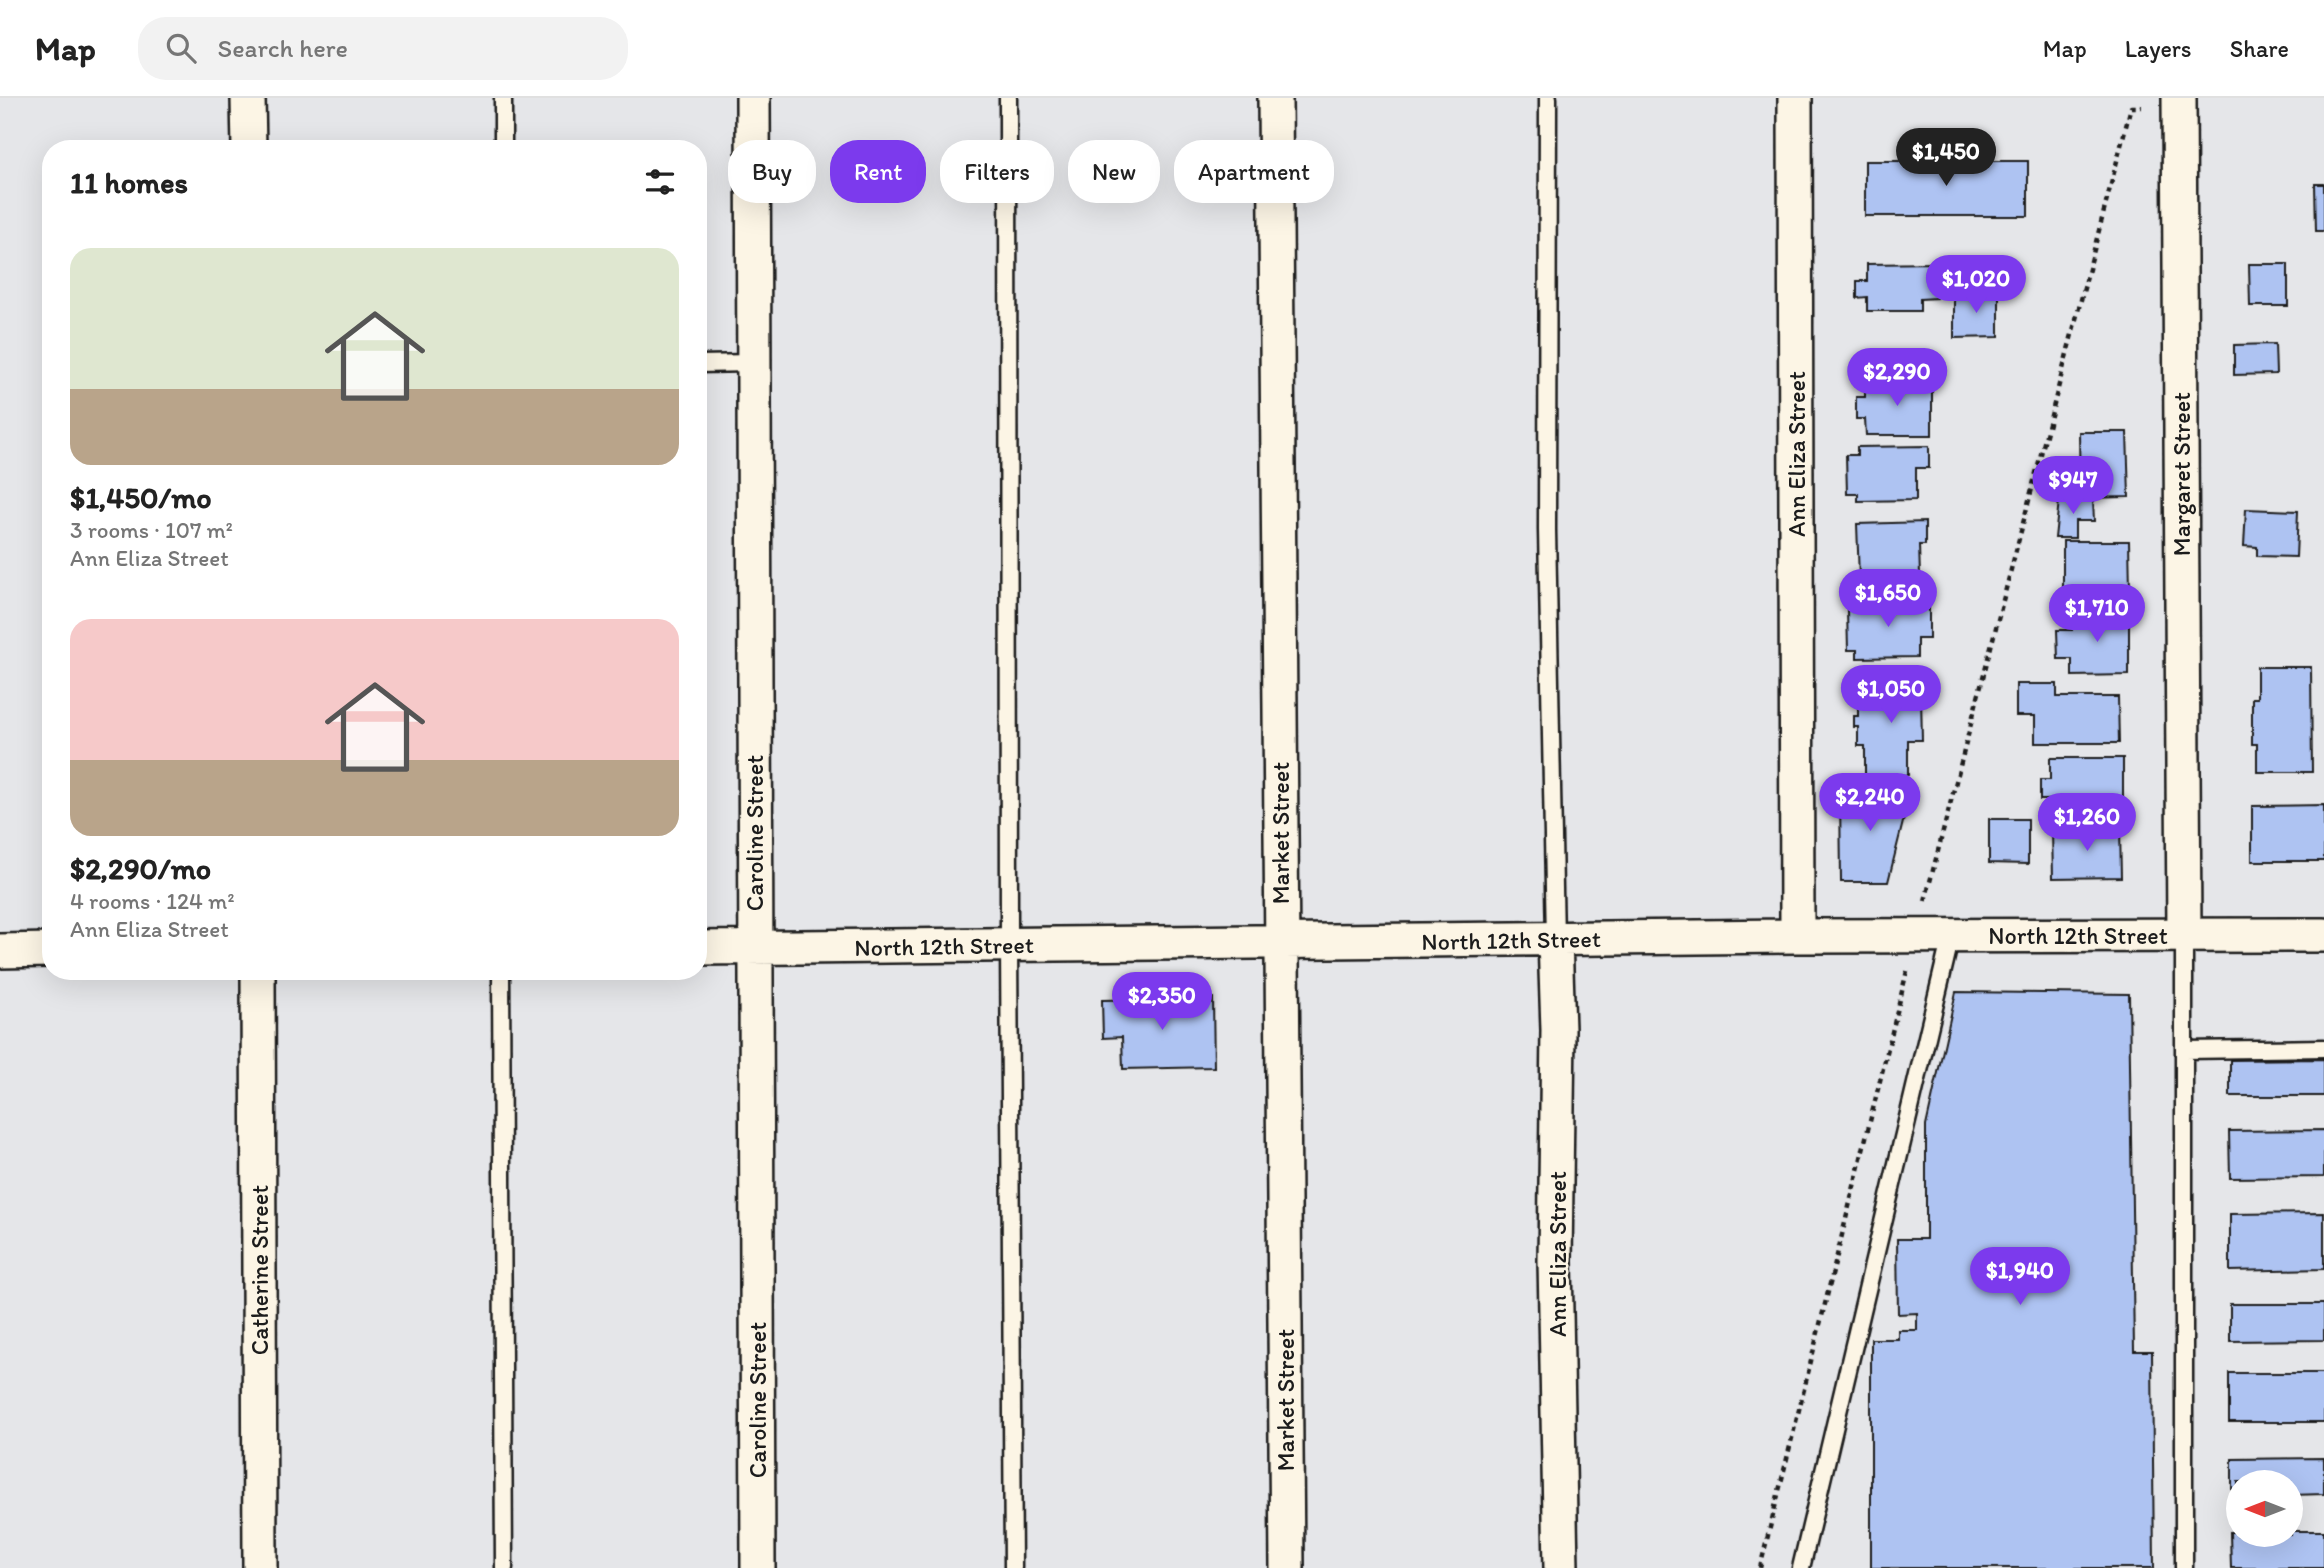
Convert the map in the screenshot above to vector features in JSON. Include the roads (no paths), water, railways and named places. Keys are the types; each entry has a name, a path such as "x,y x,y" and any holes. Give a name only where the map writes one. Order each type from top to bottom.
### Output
{"street":[{"path":"248,98 249,140"},
{"name":"Caroline Street","path":"752,98 758,1568"},
{"name":"Market Street","path":"1275,98 1287,1568"},
{"name":"Ann Eliza Street","path":"1795,98 1797,936"},
{"name":"Margaret Street","path":"2179,98 2184,935"},
{"name":"North 12th Street","path":"707,948 1797,936 2324,935"},
{"name":"Ann Eliza Street","path":"1555,939 1558,1106 1555,1261 1561,1568"},
{"path":"0,951 42,950"},
{"name":"Catherine Street","path":"258,980 260,1568"}],"lane":[{"path":"503,98 503,140"},
{"path":"1008,98 1013,1568"},
{"path":"1548,98 1547,530 1555,939"},
{"path":"707,364 753,363"},
{"path":"2184,935 2184,1568"},
{"path":"1801,1568 1951,936"},
{"path":"501,980 504,1568"},
{"path":"2184,1050 2324,1048"}]}
